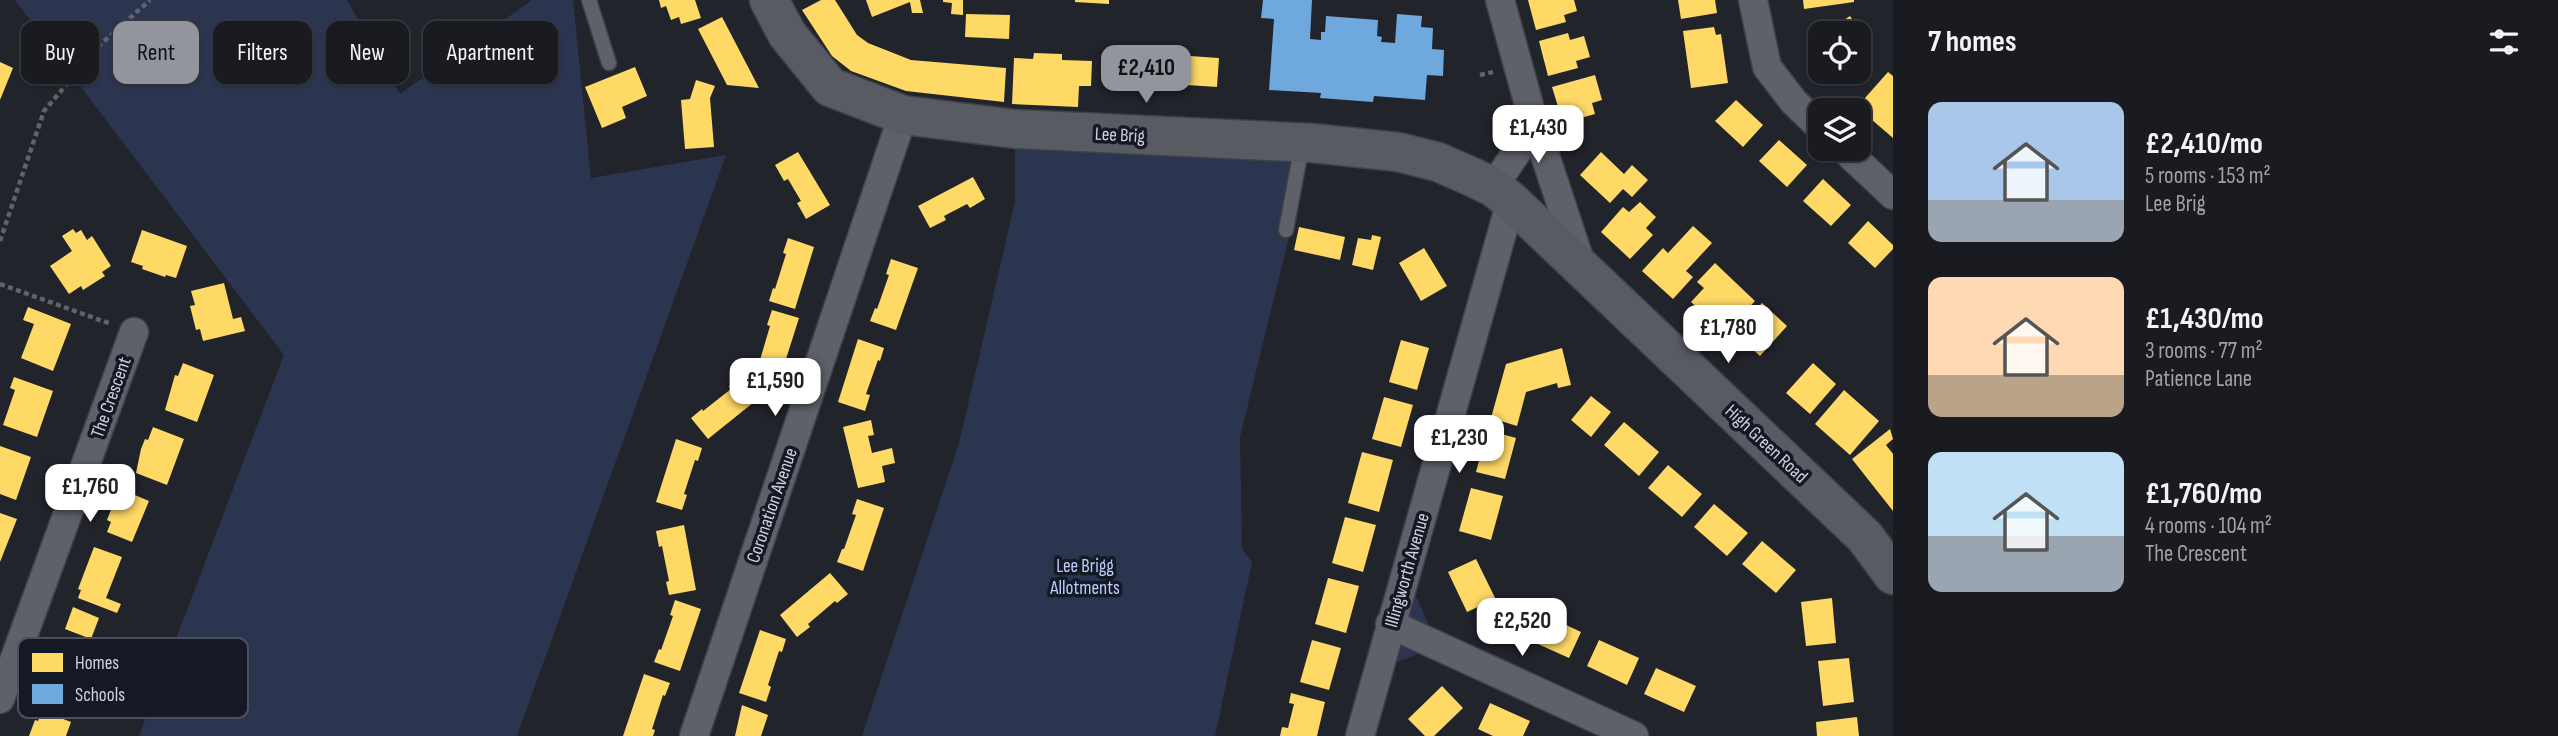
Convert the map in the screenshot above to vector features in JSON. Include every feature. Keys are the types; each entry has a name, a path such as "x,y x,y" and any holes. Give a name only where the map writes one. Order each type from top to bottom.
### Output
{"street":[{"name":"Lee Brig","path":"769,0 787,34 830,87 903,115 1015,129 1303,143 1398,152 1438,162 1502,194"},
{"path":"1500,0 1532,116 1581,267"},
{"path":"1753,0 1767,67 1808,115"},
{"name":"Coronation Avenue","path":"694,736 903,115"},
{"name":"Illingworth Avenue","path":"1360,736 1502,194 1532,116"},
{"path":"1857,161 1893,195"},
{"name":"High Green Road","path":"1502,194 1865,537 1893,575"},
{"name":"The Crescent","path":"22,638 134,332"},
{"path":"1390,624 1634,736"},
{"name":"The Crescent","path":"0,699 18,650"}],"lane":[{"path":"589,0 609,63"},
{"path":"1286,230 1303,143"}],"path":[{"path":"0,241 44,111 101,44 150,0"},
{"path":"0,284 134,332"}],"green space":[{"path":"15,0 347,0 359,21 326,21 326,84 394,84 400,94 423,78 423,84 558,84 558,21 503,21 532,0 573,0 591,178 726,155 517,736 139,736 146,718 248,718 248,638 176,638 284,355 79,84 99,84 99,21 31,21"},
{"name":"Lee Brigg Allotments","path":"1015,129 1312,143 1240,437 1242,549 1252,562 1215,736 862,736 959,443 1015,202"},
{"path":"1406,573 1438,646 1378,670"}],"building: Homes":[{"path":"659,0 695,0 701,18 681,24 679,17 671,20 666,6 661,8"},
{"path":"821,0 835,0 857,35 868,43 911,60 1006,68 1004,102 906,91 851,71 832,56 802,10"},
{"path":"866,0 920,0 923,13 912,13 910,2 872,17"},
{"path":"943,0 963,0 963,15 951,14 952,3"},
{"path":"1109,0 1109,4 1075,2"},
{"path":"1528,0 1574,0 1577,11 1564,15 1566,22 1536,30"},
{"path":"1678,0 1715,0 1717,13 1681,19"},
{"path":"1803,0 1854,0 1854,2 1804,9"},
{"path":"966,14 1010,15 1009,39 965,37"},
{"path":"722,17 759,88 727,85 698,29"},
{"path":"1714,27 1716,35 1721,34 1728,83 1691,88 1683,31"},
{"path":"1568,33 1570,40 1584,36 1590,57 1576,61 1578,68 1548,76 1539,41"},
{"path":"1113,52 1157,55 1155,84 1111,81"},
{"path":"1034,53 1062,54 1062,60 1092,61 1091,86 1079,86 1078,107 1012,104 1014,58 1033,59"},
{"path":"1175,55 1219,58 1217,87 1172,84"},
{"path":"0,62 13,68 0,100"},
{"path":"635,67 647,96 622,107 626,118 602,128 585,87"},
{"path":"1888,72 1893,76 1893,138 1871,119 1871,98 1865,98"},
{"path":"1595,75 1602,100 1592,103 1595,114 1563,123 1552,87"},
{"path":"696,80 715,86 710,98 714,147 685,149 681,100 690,99"},
{"path":"1736,100 1763,125 1743,147 1715,121"},
{"path":"1779,140 1807,165 1787,187 1759,161"},
{"path":"798,152 830,205 806,219 797,203 801,201 788,179 784,181 775,165"},
{"path":"1601,152 1624,174 1632,165 1648,180 1632,197 1623,189 1610,203 1580,175"},
{"path":"973,177 985,199 970,208 967,204 944,216 946,220 930,228 918,206"},
{"path":"1823,179 1851,205 1831,226 1803,201"},
{"path":"1640,202 1656,217 1646,228 1653,235 1630,259 1601,232 1623,207 1629,212"},
{"path":"1868,221 1893,245 1893,249 1875,268 1848,243"},
{"path":"1693,226 1712,243 1686,271 1693,277 1673,299 1642,271 1663,248 1668,253"},
{"path":"1299,227 1345,237 1340,260 1294,250"},
{"path":"73,229 76,233 81,230 87,240 92,236 111,266 102,272 105,276 83,290 81,286 69,294 50,266 72,251 62,236"},
{"path":"142,230 187,246 176,278 142,269 143,266 131,262"},
{"path":"1372,235 1381,237 1373,270 1352,265 1358,238 1371,240"},
{"path":"788,238 814,247 795,309 769,301 786,254 783,253"},
{"path":"1424,248 1447,286 1421,301 1399,263"},
{"path":"891,259 918,268 896,330 870,321 889,275 886,274"},
{"path":"1715,263 1755,301 1725,333 1691,302 1704,288 1697,282"},
{"path":"224,283 233,319 241,317 245,331 203,341 200,329 196,330 190,306 195,305 191,291"},
{"path":"1762,303 1787,326 1760,356 1735,333"},
{"path":"28,307 71,324 53,371 21,358 34,324 23,320"},
{"path":"772,310 799,318 779,381 753,373 757,360 760,360"},
{"path":"858,339 884,348 866,394 870,395 865,411 838,402"},
{"path":"1401,340 1429,348 1417,390 1389,382"},
{"path":"1562,348 1571,385 1558,388 1557,383 1526,392 1517,426 1491,418 1506,364"},
{"path":"183,363 214,375 197,422 165,410 175,375 178,376"},
{"path":"1813,363 1836,384 1810,414 1786,393"},
{"path":"741,376 759,398 708,439 691,418 731,389 729,386"},
{"path":"14,377 53,391 37,437 3,425 15,390 10,388"},
{"path":"1844,390 1879,421 1850,455 1815,424"},
{"path":"1591,396 1611,412 1591,437 1571,420"},
{"path":"1384,397 1413,405 1401,447 1372,439"},
{"path":"871,420 874,435 868,436 872,453 892,448 895,463 882,466 885,482 858,488 843,427"},
{"path":"1624,422 1659,452 1639,476 1604,445"},
{"path":"153,427 184,439 167,485 136,473 141,449"},
{"path":"1890,429 1893,439 1886,445 1893,454 1893,511 1852,459"},
{"path":"1487,430 1516,438 1505,479 1476,472"},
{"path":"676,439 702,448 698,461 695,460 684,494 687,495 682,510 656,502"},
{"path":"0,446 31,457 16,500 0,494"},
{"path":"1362,452 1393,460 1379,512 1348,503"},
{"path":"1668,465 1702,494 1682,517 1648,488"},
{"path":"1471,488 1503,496 1491,540 1459,531"},
{"path":"123,490 149,501 132,542 107,532 111,522 107,520 115,499 119,500"},
{"path":"857,499 884,508 863,571 837,562 856,515 852,514"},
{"path":"1714,504 1748,533 1727,556 1694,527"},
{"path":"0,513 17,519 0,562"},
{"path":"1345,517 1376,525 1363,572 1332,563"},
{"path":"684,525 696,590 669,595 662,546 659,547 656,531"},
{"path":"1762,541 1796,570 1776,593 1742,564"},
{"path":"94,547 122,557 106,598 121,604 117,613 78,598 81,590 78,589"},
{"path":"1476,559 1498,604 1485,611 1482,605 1467,612 1448,572"},
{"path":"830,573 848,594 837,603 835,601 797,637 780,615"},
{"path":"1328,578 1359,586 1346,633 1315,624"},
{"path":"1832,598 1836,643 1806,646 1801,602"},
{"path":"675,600 701,609 680,671 654,662 673,616 670,615"},
{"path":"73,607 99,618 91,638 65,629"},
{"path":"1530,608 1581,632 1569,658 1518,635"},
{"path":"760,630 786,639 782,652 779,651 768,685 771,687 766,702 739,693"},
{"path":"1312,640 1341,648 1329,690 1300,682"},
{"path":"1599,640 1639,658 1627,685 1587,666"},
{"path":"1849,658 1854,702 1823,706 1818,661"},
{"path":"1656,668 1696,686 1684,712 1644,694"},
{"path":"644,674 670,683 665,696 663,695 652,729 655,730 653,736 623,736"},
{"path":"1442,686 1463,708 1434,736 1425,736 1408,719"},
{"path":"1291,693 1325,702 1317,736 1280,736 1282,727 1288,728 1294,704 1289,703"},
{"path":"1490,703 1530,721 1523,736 1493,736 1478,729"},
{"path":"742,705 768,715 761,736 735,736"},
{"path":"1857,717 1859,736 1817,736 1816,722"},
{"path":"39,718 60,718 71,722 66,736 29,736 35,720 38,721"}],"building: Schools":[{"path":"1263,0 1312,0 1310,39 1321,40 1321,32 1325,32 1326,16 1378,20 1377,36 1382,37 1381,42 1395,43 1397,14 1422,16 1421,27 1433,28 1432,49 1444,50 1443,76 1427,75 1425,100 1374,96 1373,102 1320,98 1321,93 1269,90 1274,19 1261,18"}]}
